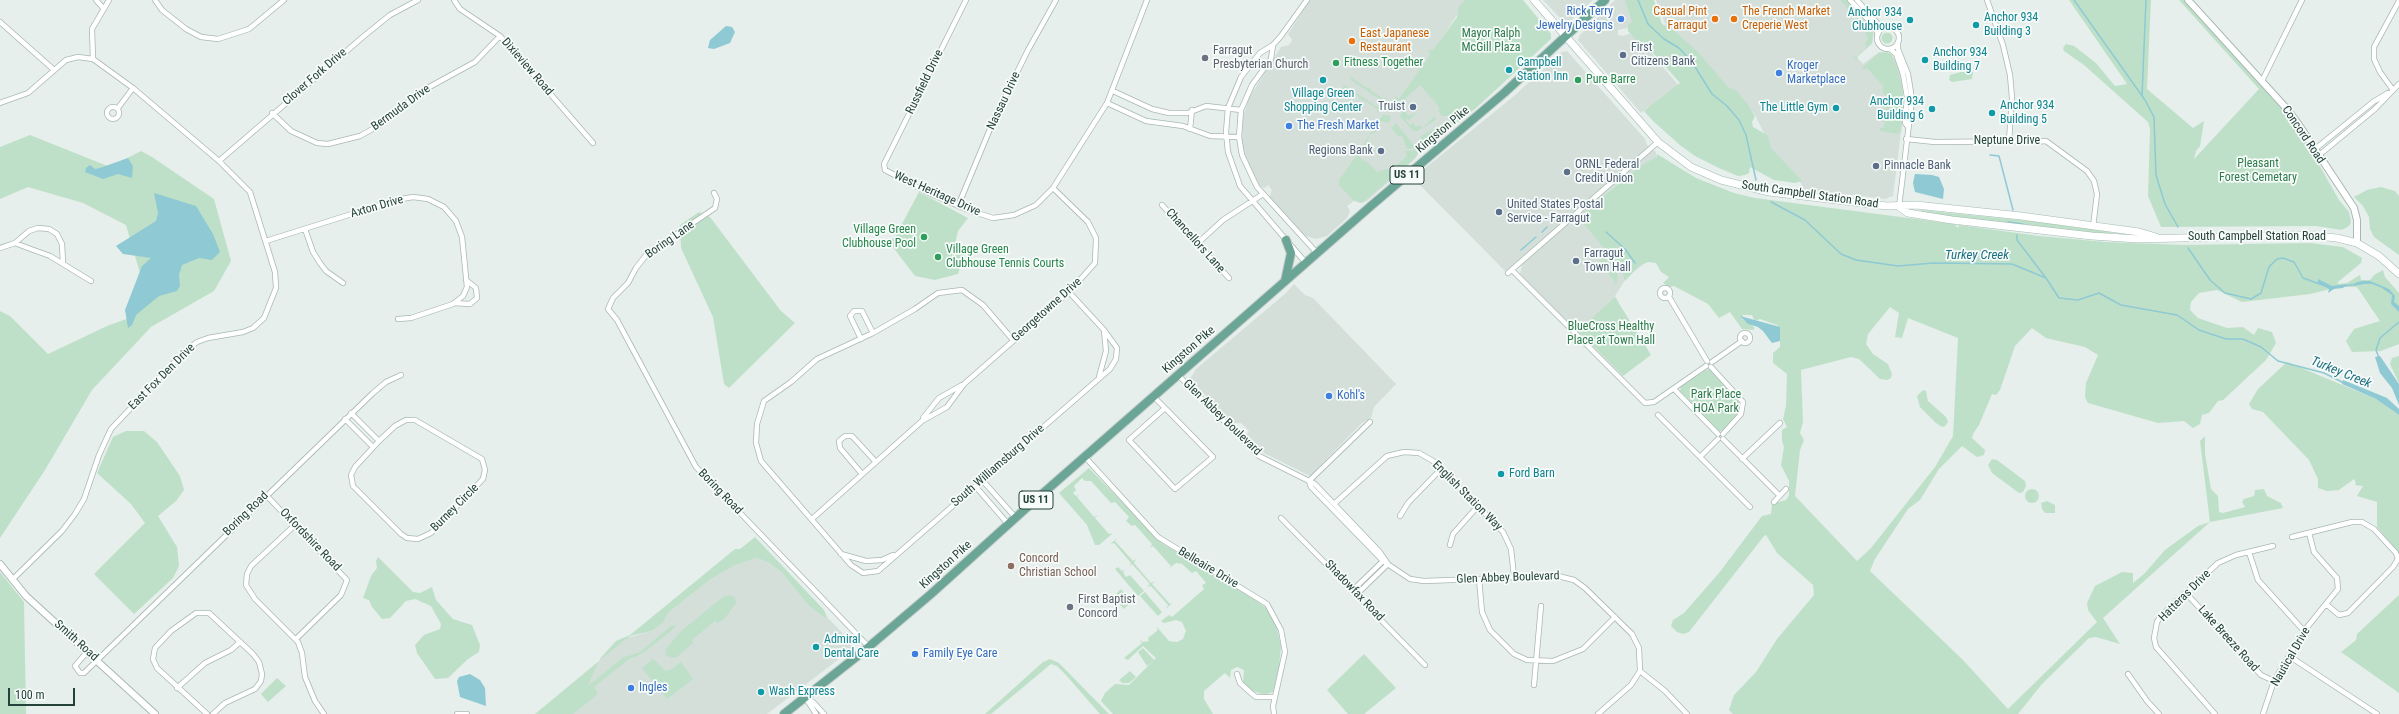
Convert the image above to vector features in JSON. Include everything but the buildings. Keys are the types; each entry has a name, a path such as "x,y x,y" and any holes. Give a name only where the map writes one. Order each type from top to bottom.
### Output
{"main road":[{"name":"South Campbell Station Road","path":"1534,0 1658,142 1692,167 1731,184 1769,192 1899,207 1916,205 2021,216 2093,227 2140,232 2156,237"},
{"name":"Kingston Pike","path":"784,714 869,648 1317,253 1499,98 1605,0"},
{"name":"South Campbell Station Road","path":"1899,207 1908,213 2052,232 2138,238 2306,235 2337,238 2357,243"},
{"path":"1285,281 1291,253 1286,240"},
{"path":"2357,243 2379,256 2399,274"}],"street":[{"path":"96,0 104,9"},
{"path":"93,60 92,29 110,0"},
{"path":"154,0 162,10 186,29 201,36 218,39 249,29 284,0"},
{"name":"Clover Fork Drive","path":"219,161 272,113 364,36 390,15 418,0"},
{"name":"Dixieview Road","path":"454,0 460,9 500,36 593,143"},
{"name":"Russfield Drive","path":"884,164 966,0"},
{"name":"Nassau Drive","path":"958,206 995,117 1028,50 1056,0"},
{"name":"West Heritage Drive","path":"884,164 885,170 958,206 993,218 1014,215 1036,205 1053,188 1107,103 1113,91 1147,0"},
{"path":"1306,263 1251,201 1236,178 1226,137 1228,108 1236,86 1246,70 1260,53 1273,45 1307,0"},
{"path":"1850,0 1874,26 1878,34 1877,40 1880,46 1890,49 1896,54 1903,74 1907,97 1906,123 1908,127"},
{"path":"1857,0 1878,24 1885,28 1897,31 1898,49 1911,86 1911,123 1908,127 1906,139 1899,207"},
{"path":"1987,0 2003,45 2010,75 2012,98 2009,141"},
{"name":"Concord Road","path":"2188,0 2287,109 2354,208 2357,220 2357,243"},
{"path":"2262,81 2302,0"},
{"path":"2393,90 2380,72 2374,59 2374,47 2399,1"},
{"path":"0,22 53,69"},
{"path":"1878,34 1885,28"},
{"name":"Bermuda Drive","path":"272,113 291,131 317,143 328,144 360,136 378,126 422,90 476,62 500,36"},
{"path":"1890,49 1898,42"},
{"path":"1273,45 1270,59 1252,85 1241,110 1239,137 1248,171 1263,194 1317,253"},
{"name":"East Fox Den Drive","path":"0,104 28,93 43,81 53,69 66,60 78,57 93,60 133,88 219,161 250,192 275,272 276,288 264,318 248,330 208,338 197,342 183,353 111,429 99,455 84,499 75,514 62,531 12,580"},
{"path":"2318,156 2375,109 2399,84"},
{"path":"118,108 133,88"},
{"path":"2314,150 2373,102 2393,90"},
{"path":"1113,91 1152,109 1181,113 1206,106 1241,110"},
{"path":"1107,103 1146,120 1190,128 1201,134 1239,137"},
{"path":"1190,128 1192,110"},
{"name":"Neptune Drive","path":"1906,139 1935,142 2046,141 2087,171 2094,181 2097,191 2093,227"},
{"path":"1658,142 1510,272 1643,402 1651,403 1674,389 1742,341"},
{"name":"Georgetowne Drive","path":"922,420 947,407 964,384 1069,292 1094,263 1096,238 1088,222 1053,188"},
{"name":"Boring Lane","path":"608,309 613,298 628,284 636,268 647,254 714,208 717,199 714,193"},
{"path":"1198,243 1223,220 1263,194"},
{"name":"Axton Drive","path":"266,240 306,229 396,200 413,197 428,199 444,207 456,221 462,237 467,287 463,296 454,303 439,310 398,319"},
{"name":"Chancellors Lane","path":"1162,205 1229,278"},
{"path":"0,248 15,243 28,231 38,228 49,229 58,234 62,244 63,263"},
{"path":"306,229 313,252 320,263 326,271 342,283"},
{"path":"15,243 63,263 91,281"},
{"path":"454,303 470,304 477,298 476,288 466,280"},
{"name":"South Williamsburg Drive","path":"1013,340 983,305 962,290 938,294 873,333 817,359 791,382 764,401 757,424 756,443 761,460 858,572 868,574 878,571 983,482 1098,377 1110,369 1116,359 1118,348 1104,330 1069,292"},
{"path":"1669,297 1709,364 1743,402 1741,414 1700,457"},
{"name":"Boring Road","path":"608,309 617,320 696,467 869,648"},
{"path":"861,339 850,316 854,311 862,311 873,333"},
{"path":"1098,377 1106,351 1104,330"},
{"name":"Boring Road","path":"87,652 77,661 75,666 76,671 84,673 351,413 386,382 401,375"},
{"name":"Glen Abbey Boulevard","path":"1178,375 1259,456 1276,466 1309,481 1334,504 1386,561"},
{"name":"Georgetowne Drive","path":"812,519 922,420 939,398 964,384"},
{"path":"1674,389 1780,496"},
{"path":"1154,397 1165,408 1213,457 1175,489 1129,440 1165,408"},
{"path":"351,413 380,441"},
{"path":"1658,415 1750,507"},
{"path":"345,419 373,447"},
{"name":"Burney Circle","path":"406,420 415,420 482,459 485,470 483,479 431,532 420,539 410,538 404,536 353,486 351,476 355,467 373,447 395,426 406,420"},
{"path":"1309,481 1370,422"},
{"path":"1742,458 1780,423"},
{"path":"862,474 840,448 839,441 845,436 852,436 875,461"},
{"name":"English Station Way","path":"1334,504 1378,462 1392,454 1404,452 1419,453 1441,469 1507,537 1513,555 1514,576"},
{"name":"Belleaire Drive","path":"1085,457 1158,537 1267,604 1281,630 1285,652 1273,706 1274,714"},
{"path":"1400,516 1408,503 1441,469"},
{"name":"Glen Abbey Boulevard","path":"1309,481 1311,487 1386,561 1410,579 1424,581 1554,575 1574,580 1632,634 1637,643 1640,671"},
{"path":"983,482 1016,518"},
{"path":"976,487 1009,524"},
{"path":"1774,502 1786,489"},
{"name":"Oxfordshire Road","path":"266,495 347,580 342,595 296,639"},
{"path":"1450,545 1453,534 1478,506"},
{"name":"Shadowfax Road","path":"1281,518 1425,665"},
{"path":"2292,537 2352,522 2365,523 2374,528 2395,551 2398,557 2393,567 2346,614 2336,613 2326,604"},
{"path":"295,525 252,566 246,580 251,594 296,639 302,653 306,680 315,701 324,714"},
{"name":"Nautical Drive","path":"2263,714 2274,681 2304,631 2337,593 2337,578 2314,552 2309,533"},
{"name":"Hatteras Drive","path":"2215,714 2156,647 2154,638 2157,622 2161,616 2218,563 2249,552 2273,546"},
{"path":"2249,552 2258,580 2304,631"},
{"name":"South Williamsburg Drive","path":"841,554 870,561 882,560 897,554"},
{"path":"1353,590 1386,561"},
{"path":"1357,594 1386,561"},
{"name":"Smith Road","path":"0,564 26,596 155,714"},
{"path":"1479,579 1482,612 1490,630 1514,654 1527,660 1553,661 1583,649 1615,617"},
{"name":"Lake Breeze Road","path":"2186,593 2261,675 2274,681"},
{"path":"1534,685 1538,660 1541,606"},
{"path":"208,714 177,688 157,668 153,658 155,648 171,631 196,613 209,613 259,662 262,674 261,681 255,689 226,703 213,714"},
{"path":"177,688 204,663 231,650 240,642"},
{"path":"2289,656 2376,714"},
{"path":"1598,714 1631,685 1640,671 1665,691 1685,713"},
{"path":"1237,674 1243,686 1256,697 1275,697"},
{"path":"2128,674 2147,701 2159,714"},
{"path":"805,697 816,714"},
{"path":"805,697 813,702 824,714"},
{"path":"457,714 467,714"}],"shaded area":[{"name":"Village Green Shopping Center","path":"1310,0 1467,0 1433,51 1476,107 1431,144 1423,144 1416,149 1418,153 1416,158 1367,201 1360,203 1354,201 1347,206 1350,211 1347,218 1327,236 1316,239 1303,235 1269,198 1272,190 1268,185 1265,188 1260,186 1247,162 1242,142 1243,117 1249,98 1281,47 1289,45 1292,40 1288,34"},
{"path":"1543,0 1593,0 1571,20 1564,22"},
{"path":"1615,0 1626,0 1632,18 1632,27 1618,30 1618,35 1623,36 1634,32 1679,86 1661,103 1649,106 1641,113 1578,40 1580,35"},
{"path":"1656,0 1847,0 1874,32 1872,44 1857,57 1863,64 1879,52 1890,53 1896,62 1902,81 1904,108 1893,196 1885,199 1804,189 1798,178 1774,153 1754,113 1666,26"},
{"path":"1567,51 1645,139 1647,145 1656,152 1657,158 1630,174 1601,198 1645,263 1627,277 1615,296 1618,301 1580,334 1520,274 1522,266 1518,262 1506,272 1413,178 1514,96 1562,52"},
{"path":"1294,284 1305,295 1313,298 1396,384 1374,407 1371,418 1362,423 1310,476 1264,453 1247,438 1246,435 1249,431 1241,423 1232,423 1190,379 1196,369 1286,293"},
{"path":"757,558 769,563 781,572 809,606 825,618 827,617 851,642 852,649 767,714 564,714 587,687 601,657 616,641 652,631 663,623 669,612 711,579 734,565"}],"green space":[{"name":"Mayor Ralph McGill Plaza","path":"1465,0 1523,0 1551,34 1551,39 1475,109 1426,145 1420,141 1421,136 1450,120 1448,116 1442,116 1438,110 1440,108 1420,85 1395,108 1392,103 1395,97 1399,99 1430,55 1428,50 1433,50 1457,17 1459,6"},
{"path":"1625,0 1654,0 1662,24 1671,28 1698,52 1729,88 1736,90 1755,116 1752,122 1753,127 1767,135 1772,149 1802,181 1795,183 1774,180 1750,167 1749,173 1738,176 1695,156 1681,146 1653,121 1644,111 1680,83 1654,54 1648,52 1628,31 1628,25 1632,22"},
{"path":"1840,0 1846,0 1873,31 1872,43 1857,57 1857,61 1852,56 1856,57 1867,47 1865,44 1868,39 1865,34 1868,31 1857,19 1854,21 1856,18"},
{"name":"Pleasant Forest Cemetary","path":"2069,0 2151,0 2147,89 2193,128 2204,121 2200,146 2196,151 2194,159 2259,89 2179,0 2184,0 2297,126 2339,200 2349,212 2351,222 2349,226 2342,230 2316,226 2161,227 2148,196 2150,129 2148,122 2084,65 2064,51 2063,48 2066,44 2074,46 2096,63 2115,86 2127,84"},
{"path":"1887,32 1891,34 1893,38 1891,42 1887,44 1883,42 1881,38 1883,34"},
{"path":"1887,52 1892,55 1897,67 1903,91 1901,131 1898,134 1880,131 1880,128 1884,128 1887,95 1884,95 1882,89 1884,87 1867,68 1864,70 1862,68 1879,53"},
{"path":"1968,70 1973,72 1972,79 1952,82 1949,80 1950,75"},
{"path":"1352,74 1351,77 1368,89 1371,86 1370,90 1384,99 1386,97 1386,99 1381,100 1351,80 1350,77"},
{"path":"1344,85 1379,108 1377,113 1377,109 1364,100 1361,102 1362,99 1345,88 1342,90"},
{"path":"1404,109 1408,116 1418,112 1409,120 1405,119 1410,125 1413,123 1416,127 1419,125 1422,128 1434,117 1432,113 1436,120 1417,131 1413,131 1400,116"},
{"path":"1383,115 1389,115 1391,119 1387,123 1383,121 1378,125 1381,129 1370,135 1366,143 1366,149 1363,151 1362,146"},
{"path":"1396,123 1416,148 1404,149 1407,148 1402,136 1398,136 1391,128"},
{"path":"30,135 110,167 141,151 152,157 214,199 231,261 214,291 151,327 92,390 45,470 0,538 0,311 10,316 48,354 107,326 129,318 140,273 126,225 83,203 28,187 0,199 0,147"},
{"path":"1416,150 1418,154 1413,160 1362,203 1353,200 1339,185 1339,180 1357,155 1359,155 1363,161 1365,160 1377,172 1387,169 1390,171 1407,156 1405,151"},
{"path":"1657,154 1696,178 1734,193 1755,198 1954,224 1958,228 1959,225 2039,236 2106,242 2184,245 2310,243 2343,247 2362,258 2361,263 2338,282 2338,284 2347,283 2360,275 2361,280 2370,280 2374,275 2383,270 2385,277 2399,293 2399,344 2381,351 2352,352 2346,341 2354,329 2380,321 2357,287 2339,287 2310,294 2242,302 2217,290 2199,293 2191,302 2190,310 2198,318 2227,328 2243,327 2254,335 2258,328 2272,332 2276,343 2266,360 2223,400 2218,401 2209,413 2202,415 2200,424 2193,428 2184,421 2158,423 2088,403 2085,397 2086,383 2098,355 2085,347 2046,338 2032,328 2015,346 2000,390 1996,395 1992,394 1979,425 1973,434 1972,438 1985,450 1984,455 1977,457 1962,446 1939,469 1920,500 1908,509 1875,559 1870,571 1963,660 2008,709 2097,622 2088,610 2087,603 2095,586 2122,572 2133,573 2133,583 2144,574 2165,550 2198,526 2210,522 2103,618 2120,644 2096,637 2089,638 2042,684 2018,714 1733,714 1729,710 1734,695 1756,672 1777,639 1814,595 1813,585 1777,553 1766,535 1689,632 1683,634 1677,632 1671,626 1673,620 1684,613 1719,573 1762,516 1771,514 1772,504 1786,500 1789,495 1789,481 1781,465 1784,447 1782,441 1782,430 1787,427 1783,419 1786,406 1787,374 1773,363 1773,353 1780,347 1780,328 1777,325 1760,319 1755,321 1752,315 1743,315 1742,319 1754,327 1754,330 1742,329 1730,312 1719,318 1708,304 1674,286 1669,287 1663,283 1669,277 1661,272 1656,263 1648,262 1639,266 1625,281 1621,269 1580,219 1580,216 1601,198 1642,165 1657,157","holes":["1890,307 1899,313 1895,337 1902,338 1908,318 1958,338 1953,436 1935,467 1871,548 1857,561 1795,496 1800,450 1804,440 1800,433 1803,422 1801,370 1851,357 1859,359 1880,379 1887,380 1891,378 1892,374 1888,364 1873,354 1866,344 1868,334"]},
{"path":"2381,187 2395,191 2399,196 2399,255 2374,237 2370,229 2369,217 2363,206 2354,197 2367,190"},
{"path":"919,192 968,218 958,231 955,244 966,248 958,274 935,280 915,276 889,242 895,237"},
{"path":"1921,210 2038,222 2111,232 2111,235 2011,225 1921,212"},
{"path":"699,212 710,217 781,311 795,323 729,388 724,384 713,317 681,248 680,225"},
{"path":"1604,257 1618,275 1617,282 1613,286 1615,282 1598,262"},
{"name":"BlueCross Healthy Place at Town Hall","path":"1615,297 1651,355 1623,376 1578,331"},
{"path":"2399,356 2399,383 2390,364 2392,358"},
{"path":"2287,362 2376,399 2399,415 2399,553 2377,527 2377,502 2357,496 2363,486 2355,485 2356,483 2354,479 2339,490 2327,491 2318,488 2318,479 2309,460 2263,412 2252,409 2249,404 2258,389"},
{"name":"Park Place HOA Park","path":"1710,369 1737,397 1739,403 1738,414 1723,431 1719,431 1680,391 1681,386 1704,371"},
{"path":"1923,390 1926,391 1928,401 1946,417 1948,422 1945,426 1942,427 1936,423 1920,407 1917,396"},
{"path":"126,431 144,431 157,442 180,476 184,490 176,501 158,516 177,547 179,566 173,578 134,614 94,574 145,523 131,504 97,473 113,437"},
{"path":"2205,436 2205,454 2211,489 2218,496 2219,512 2223,513 2245,507 2242,502 2244,499 2254,496 2255,490 2264,489 2267,496 2281,503 2283,508 2210,522 2200,441"},
{"path":"1992,459 1997,460 2025,481 2026,486 2023,492 2019,493 1992,473 1988,465"},
{"path":"1089,468 1163,544 1240,588 1266,608 1275,621 1281,646 1279,667 1273,692 1264,695 1251,690 1243,683 1244,670 1237,667 1231,670 1230,678 1225,673 1204,691 1204,699 1213,714 1113,714 1101,701 1105,693 1115,684 1129,685 1156,658 1143,646 1128,660 1124,658 1142,643 1140,640 1143,642 1149,641 1148,638 1158,630 1156,626 1169,641 1177,642 1183,639 1186,631 1182,622 1176,620 1164,623 1161,621 1169,615 1172,617 1204,589 1202,585 1206,583 1196,571 1192,573 1182,564 1176,563 1168,569 1171,566 1153,546 1150,548 1152,544 1135,525 1132,526 1126,521 1129,517 1115,502 1111,503 1091,481 1085,481 1082,478 1074,486 1076,490 1073,493 1076,496 1079,494 1077,497 1094,517 1098,515 1095,518 1109,534 1113,533 1099,545 1095,545 1087,525 1059,493"},
{"path":"2029,489 2035,489 2039,493 2039,499 2035,503 2029,503 2025,499 2025,493"},
{"path":"2047,501 2055,505 2055,513 2045,513 2042,509 2041,503"},
{"path":"755,537 824,610 827,617 825,618 809,606 781,572 769,563 757,558 735,565 711,579 669,612 663,623 652,631 630,636 599,661 616,641 630,635 735,549 740,549"},
{"path":"1118,538 1115,541 1133,561 1136,559 1134,563 1151,583 1155,581 1152,584 1170,604 1173,602 1166,609 1168,605 1151,586 1147,587 1150,584 1132,564 1129,566 1131,563 1114,543 1110,544"},
{"path":"378,557 413,592 420,593 432,587 436,600 453,619 472,625 480,645 479,652 468,659 448,678 435,679 417,653 415,645 424,635 440,629 441,624 431,606 415,599 406,601 390,618 382,619 372,607 369,600 363,598 371,576 377,568 376,561"},
{"path":"1118,567 1122,571 1125,569 1123,572 1126,577 1130,575 1144,591 1138,596 1115,569"},
{"path":"0,572 24,602 26,714 0,714"},
{"path":"1121,589 1131,602 1124,609 1113,597"},
{"path":"1145,592 1162,612 1158,616 1140,596"},
{"path":"730,595 735,598 736,603 725,618 718,623 715,621 692,640 693,643 677,657 672,658 666,655 666,649 681,631 723,597"},
{"path":"2399,595 2399,693 2341,652 2356,640 2357,634"},
{"path":"672,625 676,627 643,653 629,659 594,687 598,694 573,714 535,714 599,661 588,686 622,658 640,652"},
{"path":"1143,648 1154,660 1147,666 1138,652"},
{"path":"1364,654 1396,688 1364,714 1348,714 1327,690"},
{"path":"653,659 666,671 672,669 681,662 693,679 667,699 642,668"},
{"path":"1050,659 1059,663 1109,714 1100,714 1065,674 1057,666 1051,664 991,714 985,714 1043,662"},
{"path":"1130,671 1136,677 1129,683 1122,683 1119,680"},
{"path":"277,678 286,686 268,702 261,694"}],"water":[{"path":"726,26 732,27 735,32 730,43 714,49 708,48 710,40"},
{"path":"128,158 133,166 132,178 118,174 103,179 85,172 86,168 90,165 95,169"},
{"path":"1915,174 1939,177 1944,189 1943,199 1915,192 1913,183"},
{"path":"154,193 196,206 213,234 220,252 212,260 199,258 182,265 179,275 180,286 177,291 159,296 136,315 132,325 128,328 125,310 142,266 151,258 123,254 116,246 156,221 158,213"},
{"path":"2318,279 2332,286 2347,284 2343,288 2334,289 2328,293 2329,289 2318,283"},
{"path":"2370,281 2389,289 2395,296 2394,302 2399,306 2399,312 2391,304 2392,295 2382,288 2370,283 2353,286 2357,282"},
{"path":"1740,316 1780,327 1780,341 1772,343 1763,331 1758,327 1748,324"},
{"path":"2380,356 2399,384 2399,405 2392,388 2380,373 2375,357"},
{"path":"2343,380 2387,398 2399,409 2399,415 2376,399 2342,384"},
{"path":"470,674 480,680 485,688 486,706 460,697 457,681 459,677"}],"waterway":[{"name":"Turkey Creek","path":"1638,0 1648,24 1664,39 1679,48 1692,62 1712,94 1726,105 1739,120 1746,135 1756,180"},
{"path":"2074,0 2145,100 2154,117 2156,175 2165,204 2178,227"},
{"path":"2142,96 2146,0"},
{"path":"1990,155 1999,156 2013,210"},
{"name":"Turkey Creek","path":"1771,202 1805,220 1841,254 1856,260 1898,266 1934,263 2012,264 2046,278 2059,298 2078,300 2099,293 2121,305 2177,315 2199,330 2226,339 2243,339 2261,347 2278,361 2324,373 2344,383"},
{"path":"2008,222 2023,224"},
{"path":"1542,232 1547,227"},
{"path":"1606,232 1625,249 1635,263"},
{"path":"2017,235 2017,240 2046,278"},
{"path":"1521,250 1536,237"},
{"path":"2188,248 2210,280 2225,293 2251,299 2261,293 2269,267 2277,259 2283,258 2294,262 2303,278 2328,287"},
{"path":"2364,283 2372,283"},
{"path":"2344,286 2356,284"},
{"path":"2379,358 2376,350 2380,338 2399,322"}],"place":[{"name":"Rick Terry Jewelry Designs","path":"1621,19"},
{"name":"Casual Pint Farragut","path":"1715,19"},
{"name":"The French Market Creperie West","path":"1734,19"},
{"name":"Anchor 934 Clubhouse","path":"1910,20"},
{"name":"Anchor 934 Building 3","path":"1976,25"},
{"name":"East Japanese Restaurant","path":"1352,41"},
{"name":"First Citizens Bank","path":"1623,55"},
{"name":"Farragut Presbyterian Church","path":"1205,58"},
{"name":"Anchor 934 Building 7","path":"1925,60"},
{"name":"Fitness Together","path":"1336,63"},
{"name":"Campbell Station Inn","path":"1509,70"},
{"name":"Kroger Marketplace","path":"1779,73"},
{"name":"Village Green Shopping Center","path":"1323,80"},
{"name":"Pure Barre","path":"1578,80"},
{"name":"Truist","path":"1413,107"},
{"name":"The Little Gym","path":"1836,108"},
{"name":"Anchor 934 Building 6","path":"1932,109"},
{"name":"Anchor 934 Building 5","path":"1992,113"},
{"name":"The Fresh Market","path":"1289,126"},
{"name":"Regions Bank","path":"1381,151"},
{"name":"Pinnacle Bank","path":"1876,166"},
{"name":"ORNL Federal Credit Union","path":"1567,172"},
{"name":"United States Postal Service - Farragut","path":"1499,212"},
{"name":"Village Green Clubhouse Pool","path":"924,237"},
{"name":"Village Green Clubhouse Tennis Courts","path":"938,257"},
{"name":"Farragut Town Hall","path":"1576,261"},
{"name":"Kohl's","path":"1329,396"},
{"name":"Ford Barn","path":"1501,474"},
{"name":"Concord Christian School","path":"1011,566"},
{"name":"First Baptist Concord","path":"1070,607"},
{"name":"Admiral Dental Care","path":"816,647"},
{"name":"Family Eye Care","path":"915,654"},
{"name":"Ingles","path":"631,688"},
{"name":"Wash Express","path":"761,692"}]}
